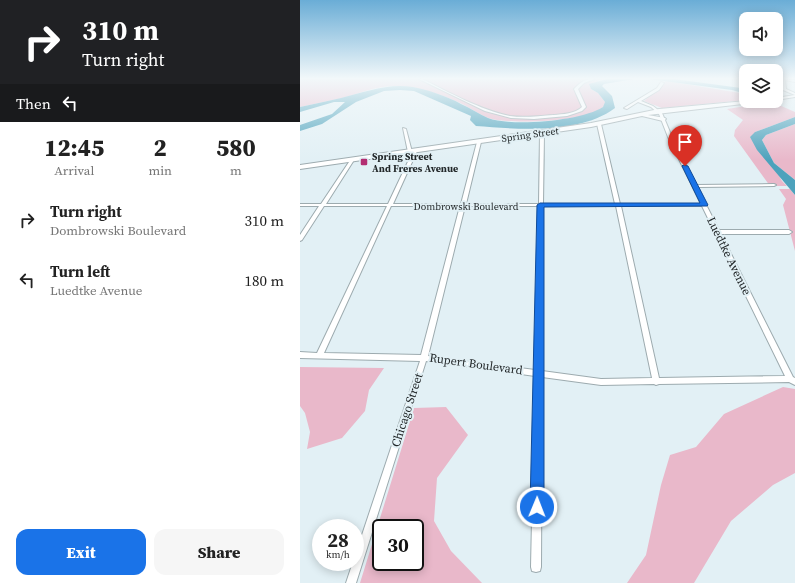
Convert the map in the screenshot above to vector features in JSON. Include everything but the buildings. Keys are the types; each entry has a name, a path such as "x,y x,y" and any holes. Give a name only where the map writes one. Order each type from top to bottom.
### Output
{"main road":[{"name":"Spring Street","path":"300,167 542,133 599,124 659,111 707,106"},
{"path":"636,115 663,119"}],"street":[{"path":"478,106 493,113 511,117 534,118 567,115 580,110 584,106"},
{"path":"653,106 659,111"},
{"name":"Luedtke Avenue","path":"659,111 792,381"},
{"path":"599,124 656,382"},
{"path":"319,355 412,151 404,129"},
{"path":"536,567 540,373 540,205 542,133"},
{"name":"Chicago Street","path":"351,583 424,358 479,142"},
{"path":"300,239 352,160"},
{"path":"695,186 774,185"},
{"name":"Dombrowski Boulevard","path":"300,205 704,205"},
{"path":"718,232 789,232"},
{"name":"Rupert Boulevard","path":"300,355 424,358 601,382 792,381"}],"shaded area":[{"path":"466,106 603,106 595,112 567,119 502,121 484,116"},
{"path":"657,106 681,106 662,108"},
{"path":"739,107 783,108 783,107 795,112 795,117 755,132 782,181 787,186 770,186 734,136 735,130 743,120 727,109"},
{"path":"795,124 795,180 774,163 762,140 766,135"},
{"path":"779,189 790,189 795,195 795,251 783,205 786,199"},
{"path":"300,367 384,368 369,390 365,411 342,438 307,449 310,432 305,413 300,406"},
{"path":"783,387 795,389 795,473 773,485 731,521 694,583 627,583 646,555 661,485 670,455 696,447 724,414"},
{"path":"446,407 468,435 437,478 434,521 451,551 482,583 360,583 372,544 372,571 424,571 424,519 380,519 414,408"}],"water":[{"path":"304,106 320,106 300,112 300,107"},
{"path":"340,106 349,106 322,124 300,131 300,125 332,114"},
{"path":"449,106 466,106 488,118 499,121 513,122 563,119 593,112 603,107 615,106 615,108 600,117 584,123 529,129 476,126 470,120 471,116"},
{"path":"795,117 795,124 766,135 762,140 774,163 795,180 795,195 757,150 750,137 755,132"}],"place":[{"name":"Spring Street And Freres Avenue","path":"364,162"}],"route":[{"path":"537,507 540,373 540,205 704,205 685,166"}]}
